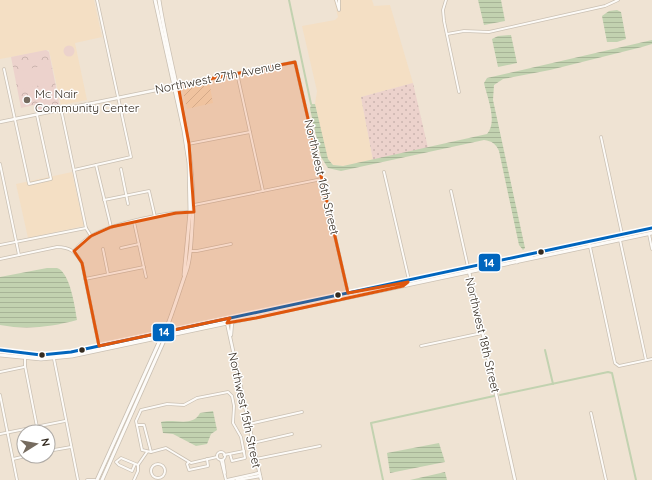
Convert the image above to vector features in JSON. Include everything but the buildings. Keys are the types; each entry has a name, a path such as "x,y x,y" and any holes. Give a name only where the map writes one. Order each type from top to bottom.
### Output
{"main road":[{"path":"155,0 166,35 188,144 194,205 184,275"},
{"path":"159,0 162,24 176,86"},
{"path":"97,480 160,338 165,332 179,296 190,251 192,212 188,144"},
{"path":"190,187 194,205"},
{"path":"0,350 26,354 55,354 99,346 652,228"},
{"path":"643,235 648,229"},
{"path":"0,355 25,359 54,359 90,353 650,234"},
{"path":"516,262 519,259 530,257 532,254"},
{"path":"409,284 414,279"},
{"path":"403,286 409,280"},
{"path":"227,323 237,317"},
{"path":"219,325 225,319"},
{"path":"103,480 166,337 165,332"},
{"path":"90,353 99,346"},
{"path":"20,358 26,354"},
{"path":"25,359 32,354"}],"street":[{"path":"74,170 131,157 97,0"},
{"path":"446,0 443,14 459,92"},
{"path":"447,34 464,31 489,32 600,8 618,0"},
{"name":"Northwest 27th Avenue","path":"0,122 295,62"},
{"name":"Northwest 16th Street","path":"295,62 348,293"},
{"path":"4,69 29,184 51,179 37,114"},
{"path":"237,73 263,191"},
{"path":"60,109 86,228 91,236"},
{"path":"188,144 250,132"},
{"path":"601,137 622,234"},
{"path":"0,164 19,255"},
{"path":"96,165 111,227"},
{"path":"121,169 128,204"},
{"path":"384,172 409,280"},
{"path":"194,205 322,178"},
{"name":"Northwest 18th Street","path":"451,190 484,333 515,480"},
{"path":"104,200 149,191 155,217"},
{"path":"74,251 91,236 111,227 176,213 192,212"},
{"path":"134,222 146,277"},
{"path":"0,245 86,228"},
{"path":"650,234 652,249"},
{"path":"620,240 646,360"},
{"path":"589,242 617,365 652,359"},
{"path":"121,248 139,244"},
{"path":"190,251 231,244"},
{"path":"0,259 57,247 65,247 74,251 82,263 99,346"},
{"path":"103,249 108,274"},
{"path":"85,279 144,267"},
{"name":"Northwest 15th Street","path":"230,340 232,322"},
{"name":"Northwest 15th Street","path":"227,323 261,480"},
{"path":"421,346 484,333"},
{"path":"25,359 24,366 37,424"},
{"path":"54,359 78,480"},
{"path":"0,372 24,366"},
{"path":"222,460 217,457 191,463 166,448 151,452 142,450 136,418 141,410 167,404 182,405 197,398 230,392 234,406 234,423 239,432 245,458 232,461 230,454"},
{"path":"0,395 17,480"},
{"path":"249,424 302,412"},
{"path":"591,413 606,480"},
{"path":"49,424 66,421"},
{"path":"137,425 144,425 151,452"},
{"path":"0,434 16,431"},
{"path":"253,443 292,434"},
{"path":"256,459 320,446"},
{"path":"56,450 71,447"},
{"path":"217,457 220,452 224,455 244,451"},
{"path":"134,480 138,471 138,465 147,452"},
{"path":"224,455 222,460 227,480 259,474"},
{"path":"134,464 132,471 116,462 121,458 138,465"},
{"path":"189,462 187,464 189,470 208,466 207,459"},
{"path":"156,464 161,464 165,469 165,474 160,479 152,474 152,469 156,464"},
{"path":"237,480 259,474"},
{"path":"87,480 103,480"}],"highlighted area":[{"path":"295,62 348,293 408,282 403,286 256,318 227,323 230,318 99,346 82,263 74,251 91,236 111,227 176,213 194,212 189,144 178,85"}],"shaded area":[{"path":"0,0 94,0 102,37 75,43 87,100 61,105 49,50 0,59"},
{"path":"334,0 372,0 374,6 390,5 413,83 361,97 373,160 343,166 333,165 325,153 315,104 317,91 302,26 335,20 338,17"},
{"path":"478,0 501,0 505,21 484,25"},
{"path":"617,10 621,12 626,39 617,42 607,42 602,16 609,11"},
{"path":"511,35 517,63 498,67 492,39 498,36"},
{"path":"652,40 652,44 642,47 550,70 503,79 494,85 493,100 525,248 523,250 519,245 499,151 497,146 489,141 484,140 341,171 328,168 321,157 310,109 311,104 315,104 328,159 333,165 343,166 487,134 492,123 492,116 484,83 487,78"},
{"path":"209,81 213,103 187,109 182,87"},
{"path":"72,172 84,226 28,238 16,184"},
{"path":"47,268 57,268 62,271 65,276 69,283 77,320 39,327 10,327 0,325 0,277"},
{"path":"213,411 217,430 211,434 207,444 196,446 173,434 163,433 161,422 188,421 197,418 200,413"},
{"path":"439,443 445,462 390,473 387,453"},
{"path":"445,472 447,480 410,480"}],"green space":[{"path":"69,45 73,47 75,51 73,55 69,57 65,55 63,51 65,47"},
{"path":"46,50 49,52 60,107 38,112 36,111 34,105 21,108 11,57"},
{"path":"50,64 54,82 19,90 15,72"},
{"path":"413,83 428,148 373,160 361,97"}],"waterway":[{"path":"289,0 311,104"},
{"path":"545,350 553,384"},
{"path":"500,395 608,372 612,373 636,480"},
{"path":"383,480 371,423 494,396"}],"transit line":[{"name":"14","path":"0,350 41,355 71,352 652,228"}],"place":[{"name":"Mc Nair Community Center","path":"27,100"}]}
